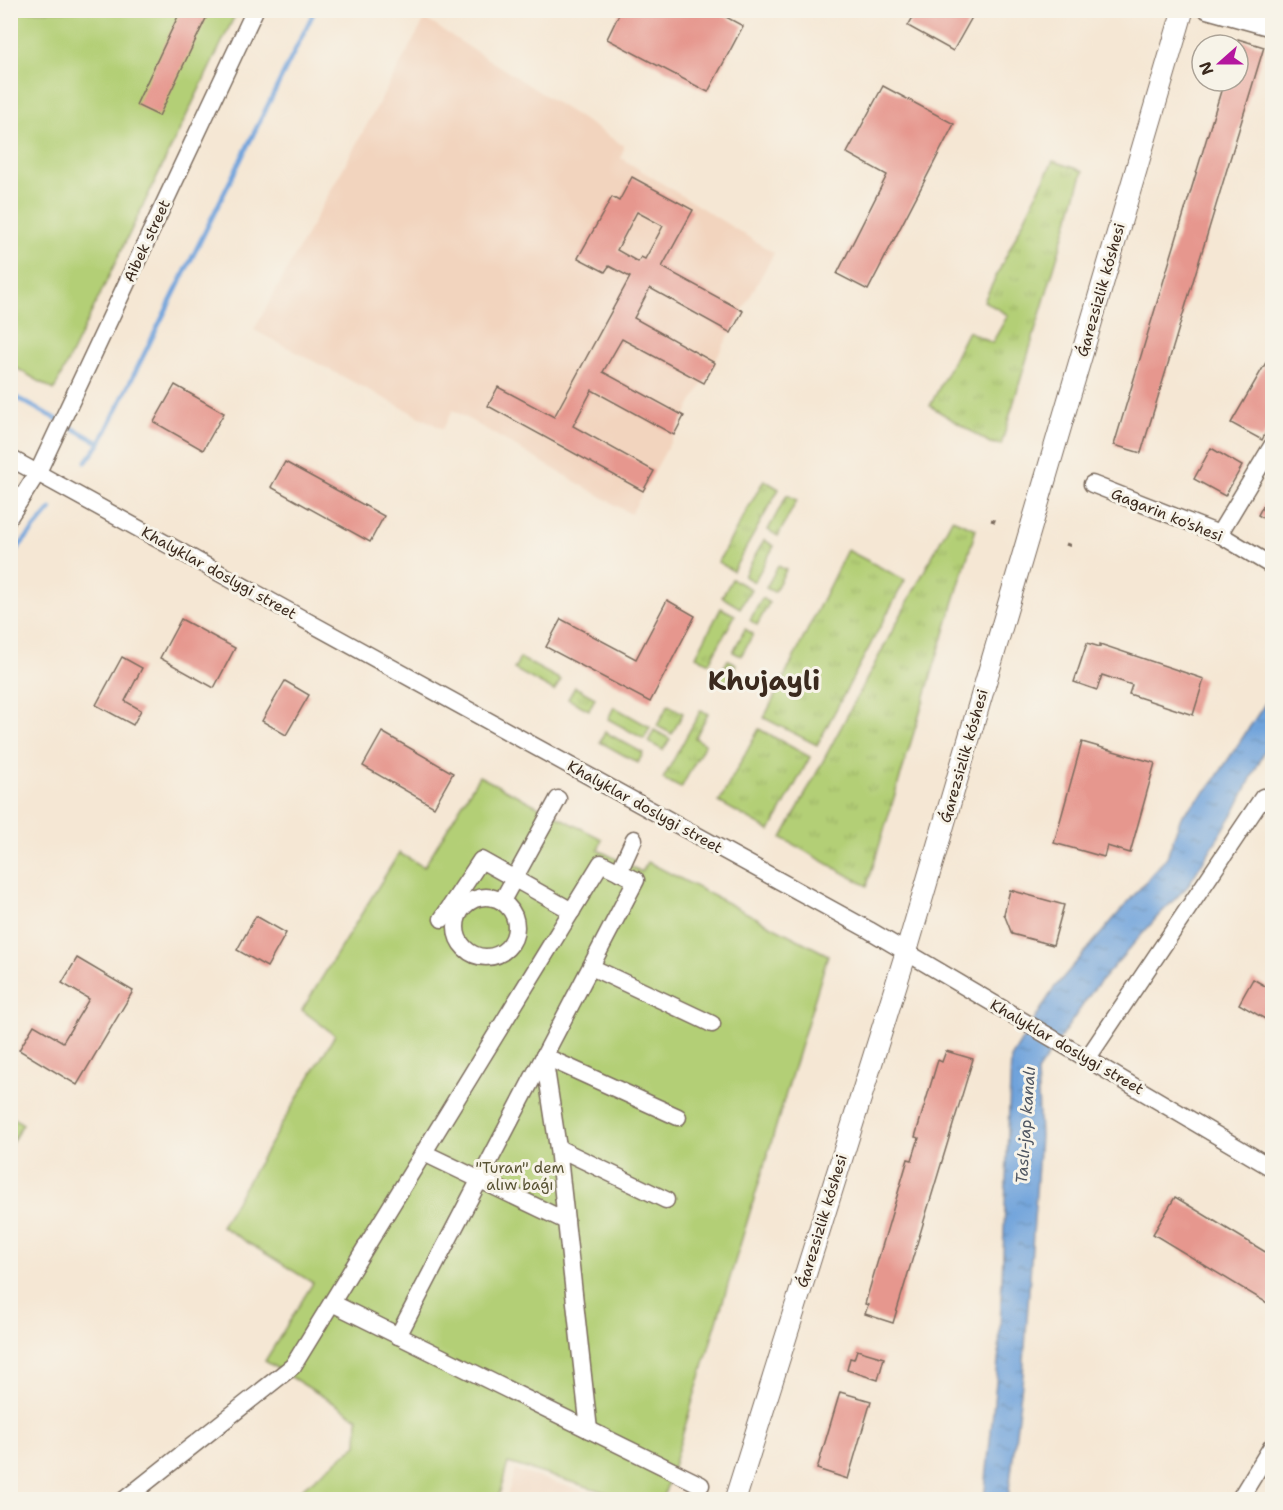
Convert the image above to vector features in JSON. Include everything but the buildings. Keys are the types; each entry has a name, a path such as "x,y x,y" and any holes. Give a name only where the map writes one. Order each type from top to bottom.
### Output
{"main road":[{"name":"Ǵarezsizlik kóshesi","path":"735,1500 906,953 1183,10"}],"street":[{"name":"Aibek street","path":"10,516 38,472 255,10"},
{"path":"1207,10 1272,28"},
{"path":"1219,534 1272,446"},
{"name":"Khalyklar doslygi street","path":"10,458 906,953 1272,1168"},
{"name":"Gagarin ko'shesi","path":"1092,484 1219,534 1272,566"},
{"path":"1088,1059 1263,797 1272,802"},
{"path":"502,901 558,799"},
{"path":"619,872 634,839"},
{"path":"451,912 483,896 502,901 514,915 515,934 505,951 495,956 475,955 459,942 456,932 451,912 481,860 572,911"},
{"path":"124,1500 293,1366 601,863 636,880 398,1336"},
{"path":"591,967 712,1024"},
{"path":"544,1056 678,1117"},
{"path":"544,1056 558,1148 589,1430"},
{"path":"558,1148 666,1200"},
{"path":"424,1153 566,1221"},
{"path":"332,1303 701,1485"},
{"path":"1239,1500 1272,1446"}],"path":[{"path":"991,520 998,522"},
{"path":"1066,544 1074,547"}],"shaded area":[{"path":"425,19 624,146 621,158 774,253 631,514 453,410 443,429 254,330"},
{"path":"515,1470 609,1499 506,1499"}],"green space":[{"path":"11,11 237,11 54,390 11,365"},
{"path":"1053,161 1083,171 1001,445 990,443 930,406 968,331 992,343 1008,315 984,301"},
{"path":"764,480 779,489 733,571 718,562"},
{"path":"787,495 797,500 778,536 768,530"},
{"path":"952,519 976,529 867,886 782,838"},
{"path":"764,540 774,546 754,582 744,576"},
{"path":"847,550 905,580 817,745 764,718"},
{"path":"778,566 786,570 774,592 766,588"},
{"path":"732,579 751,589 740,608 722,597"},
{"path":"762,598 769,603 757,625 750,620"},
{"path":"721,608 735,615 709,663 696,656"},
{"path":"745,629 753,634 741,656 733,652"},
{"path":"520,658 561,680 554,691 514,669"},
{"path":"728,660 736,664 724,686 716,682"},
{"path":"575,687 595,698 589,710 568,699"},
{"path":"668,705 683,713 672,734 657,726"},
{"path":"614,707 650,727 644,739 608,719"},
{"path":"701,710 708,714 695,738 705,744 681,788 663,779"},
{"path":"759,729 810,757 770,831 719,802"},
{"path":"654,730 670,739 663,750 648,742"},
{"path":"605,732 643,753 638,763 600,742"},
{"name":"\"Turan\" dem alıw baǵı","path":"479,776 602,839 598,850 642,872 648,862 828,955 663,1499 628,1499 508,1463 498,1499 289,1499 357,1445 358,1418 265,1361 313,1283 221,1226 335,1035 302,1010 399,853 424,867"},
{"path":"11,1116 23,1124 11,1144"}],"water":[{"name":"Taslı-jap kanalı","path":"1272,693 1272,736 1235,811 1187,887 1159,915 1093,990 1037,1072 1040,1136 1023,1375 1008,1499 984,1500 999,1352 1011,1058 1054,988 1167,857 1181,817 1212,784"}],"waterway":[{"path":"86,462 100,443 315,10"},
{"path":"10,394 100,443"},
{"path":"10,557 51,509"}],"district":[{"name":"Khujayli","path":"764,681"}]}
